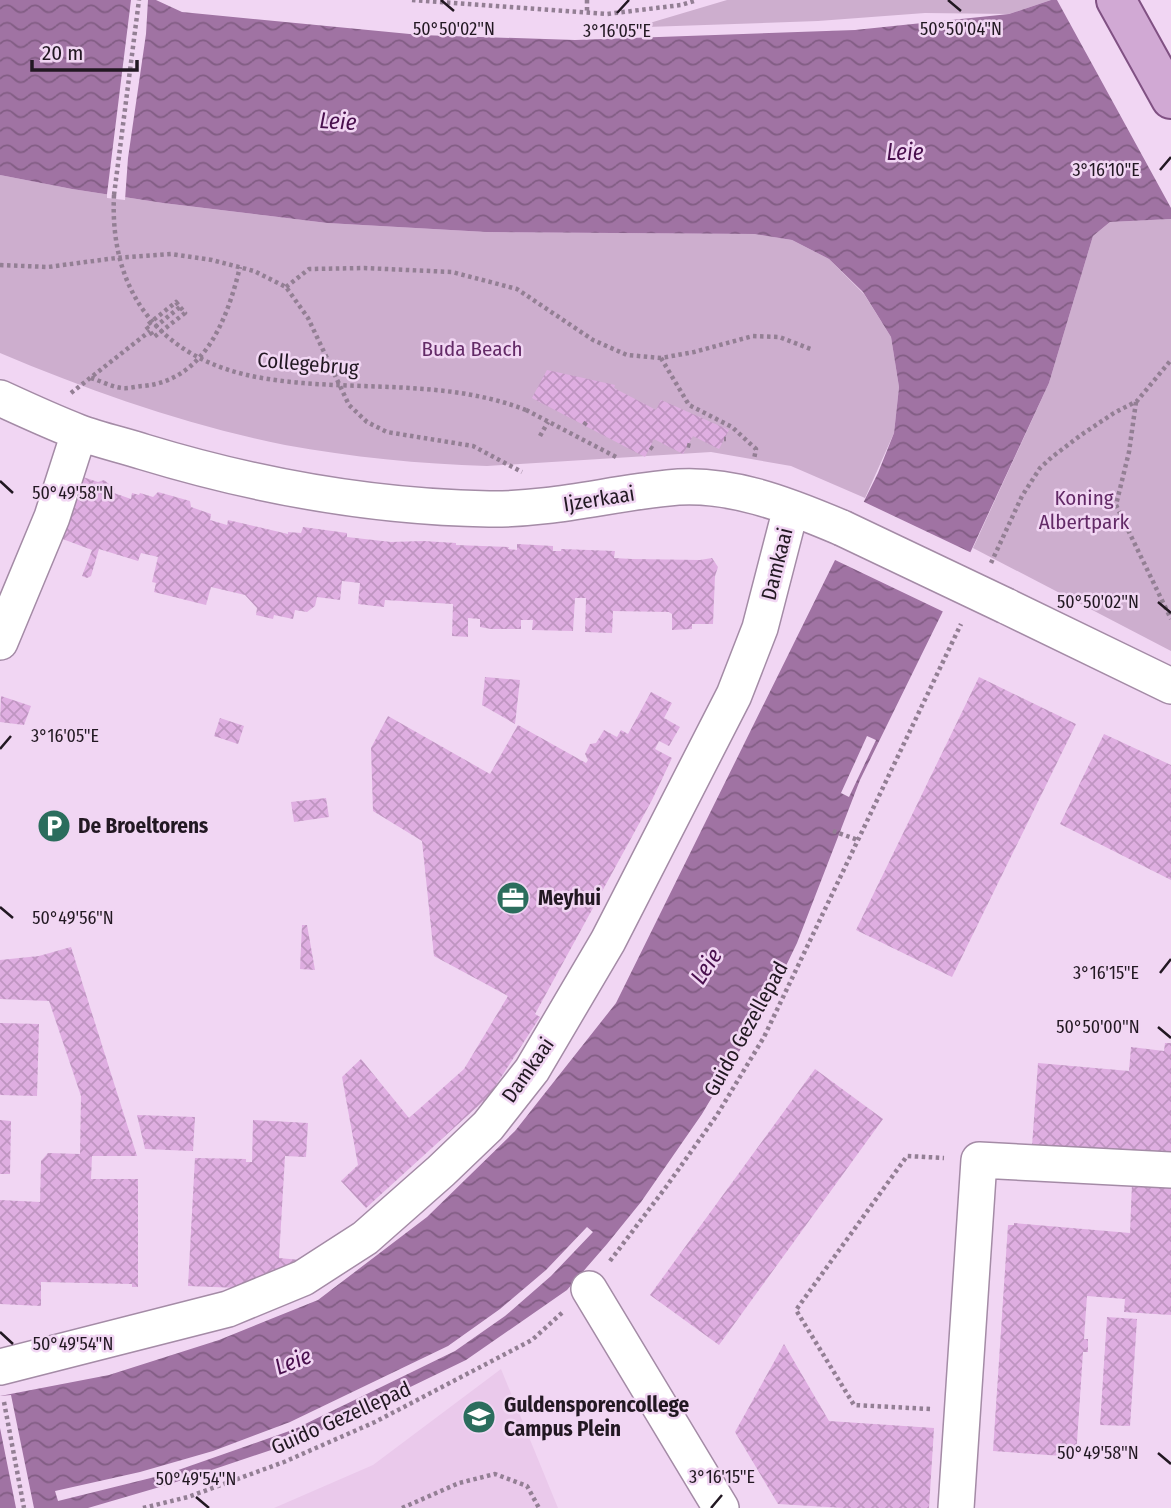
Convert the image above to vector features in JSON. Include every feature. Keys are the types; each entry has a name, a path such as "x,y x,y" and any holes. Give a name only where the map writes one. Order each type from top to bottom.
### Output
{"main road":[{"path":"1116,0 1171,99"}],"street":[{"name":"Ijzerkaai","path":"0,398 79,433 245,481 366,500 489,509 537,508 670,487 718,489 791,508 842,528 1171,686"},
{"path":"0,642 52,517 79,433"},
{"name":"Damkaai","path":"1,1381 228,1309 303,1278 365,1238 488,1126 533,1070 608,941 734,695 760,628 791,508"},
{"path":"956,1508 979,1160 1171,1170"},
{"path":"589,1289 721,1508"}],"path":[{"name":"Collegebrug","path":"139,0 114,195 115,237 122,271 131,293 155,327 201,360 261,378 289,382 444,390 493,399 526,410 621,459"},
{"path":"412,0 587,13 633,13 697,0"},
{"path":"586,0 587,13"},
{"path":"0,265 48,267 172,254 212,260 254,271 286,287 308,318 349,405 367,422 387,432 473,446 533,477"},
{"path":"91,378 123,388 163,384 192,366 217,336 234,293 240,267"},
{"path":"286,287 309,269 365,268 452,272 517,289 593,340 627,355 661,358 752,336 779,337 813,350"},
{"path":"176,302 180,307 184,313 154,337 146,326 176,302"},
{"path":"155,327 180,307"},
{"path":"65,398 150,331"},
{"path":"661,358 689,405 732,427"},
{"path":"987,572 1022,496 1040,468 1081,435 1136,401 1171,360"},
{"path":"1136,401 1129,452 1116,505 1171,620"},
{"path":"584,425 588,420"},
{"path":"540,436 548,422"},
{"name":"Guido Gezellepad","path":"143,1508 188,1497 272,1466 375,1422 532,1340 589,1289 724,1104 764,1037 962,621"},
{"path":"833,831 858,840"},
{"path":"962,1410 854,1405 796,1310 907,1156 979,1160"},
{"path":"1,1381 24,1508"},
{"path":"402,1508 459,1483 495,1474 527,1486 538,1508"}],"shaded area":[{"name":"Guldensporencollege Campus Plein","path":"501,1369 558,1508 274,1508 373,1465"}],"green space":[{"path":"727,0 1051,0 1009,14 925,13 818,21 617,28 618,24 653,22"},
{"name":"Buda Beach","path":"0,175 163,203 327,223 486,232 754,234 792,240 829,259 864,294 891,337 899,387 894,433 865,498 791,466 711,452 487,466 436,464 285,445 212,428 105,394 0,353"},
{"name":"Koning Albertpark","path":"1171,219 1171,651 973,548 1049,383 1093,236 1110,222"}],"water":[{"name":"Leie","path":"0,0 156,0 182,12 420,35 575,40 855,30 1009,14 1051,0 1171,0 1171,219 1110,222 1093,236 1049,383 944,609 860,780 797,943 768,1003 702,1114 641,1202 567,1290 466,1360 301,1440 88,1508 0,1508 0,1396 109,1375 219,1340 318,1300 427,1217 515,1131 616,1003 878,473 894,433 899,387 891,337 863,292 829,259 792,240 754,234 486,232 327,223 163,203 0,175"}],"pier":[{"path":"131,0 148,0 125,200 107,198 107,194"},
{"path":"1057,0 1171,0 1171,208"},
{"path":"860,500 974,554 946,613 833,559"},
{"path":"867,736 876,740 849,797 841,793"},
{"path":"587,1227 593,1232 551,1276 505,1316 455,1351 295,1429 167,1474 58,1501 55,1491 140,1472 213,1451 290,1422 448,1346 500,1309 546,1270"},
{"path":"11,1395 34,1508 16,1508 0,1428 0,1396"}],"building":[{"path":"547,370 615,385 614,388 656,410 661,400 729,430 719,449 693,436 683,454 654,439 645,457 532,398"},
{"path":"83,477 98,482 104,480 115,489 114,493 131,499 132,493 153,497 158,492 190,501 191,507 211,514 210,520 227,525 228,520 288,534 301,533 303,527 347,533 347,537 391,542 456,543 517,550 517,544 553,546 553,551 615,551 614,558 632,559 712,558 718,567 715,576 713,624 692,624 692,629 672,630 672,614 669,612 613,611 612,633 585,632 586,598 575,598 573,631 532,630 533,620 521,620 521,629 491,629 480,627 480,619 468,618 468,637 452,636 453,604 385,600 384,607 358,604 360,583 342,581 340,600 317,597 315,606 307,612 295,610 293,619 274,615 273,619 256,615 257,608 245,595 211,587 206,605 154,592 156,583 152,582 158,557 141,553 138,561 99,549 91,576 87,578 82,576 92,550 60,538"},
{"path":"485,677 520,680 515,724 482,705"},
{"path":"979,677 1076,724 952,977 856,930"},
{"name":"Meyhui","path":"651,692 672,703 664,718 680,727 669,746 659,741 655,749 672,758 652,800 535,1014 540,1017 489,1096 366,1208 341,1181 358,1165 342,1077 361,1059 409,1118 464,1069 508,996 434,956 422,841 373,811 371,748 388,716 490,774 518,725 586,763 588,760 585,754 590,744 596,743 604,730 617,737 621,730 628,734"},
{"path":"1,696 31,706 24,725 0,722"},
{"path":"220,718 244,726 238,744 214,736"},
{"path":"1104,734 1171,765 1171,880 1060,824"},
{"path":"326,798 329,817 294,822 291,802"},
{"path":"302,925 307,925 315,970 300,969"},
{"path":"71,947 137,1156 92,1156 91,1179 138,1179 138,1287 132,1287 132,1284 41,1282 41,1306 0,1304 0,1200 40,1202 41,1161 48,1153 80,1154 81,1096 49,1001 0,999 0,960 39,956"},
{"path":"0,1023 39,1024 37,1096 0,1095"},
{"path":"1165,1043 1171,1043 1171,1158 1032,1146 1038,1063 1129,1071 1131,1047 1164,1051"},
{"path":"815,1069 883,1119 719,1345 650,1295"},
{"path":"137,1115 195,1117 193,1151 145,1149"},
{"path":"0,1120 11,1121 10,1174 0,1174"},
{"path":"253,1120 308,1123 306,1157 285,1156 279,1258 300,1260 239,1288 188,1286 195,1158 246,1159 246,1162 252,1162"},
{"path":"1132,1183 1171,1186 1171,1315 1124,1312 1125,1299 1087,1296 1084,1339 1088,1339 1088,1352 1083,1352 1076,1457 993,1451 1008,1225 1014,1223 1130,1233"},
{"path":"1107,1317 1137,1319 1130,1426 1100,1425"},
{"path":"784,1344 829,1421 934,1428 929,1508 844,1508 778,1504 735,1432"}],"place":[{"name":"De Broeltorens","path":"54,826"},
{"name":"Meyhui","path":"513,898"},
{"name":"Guldensporencollege Campus Plein","path":"479,1417"}]}
